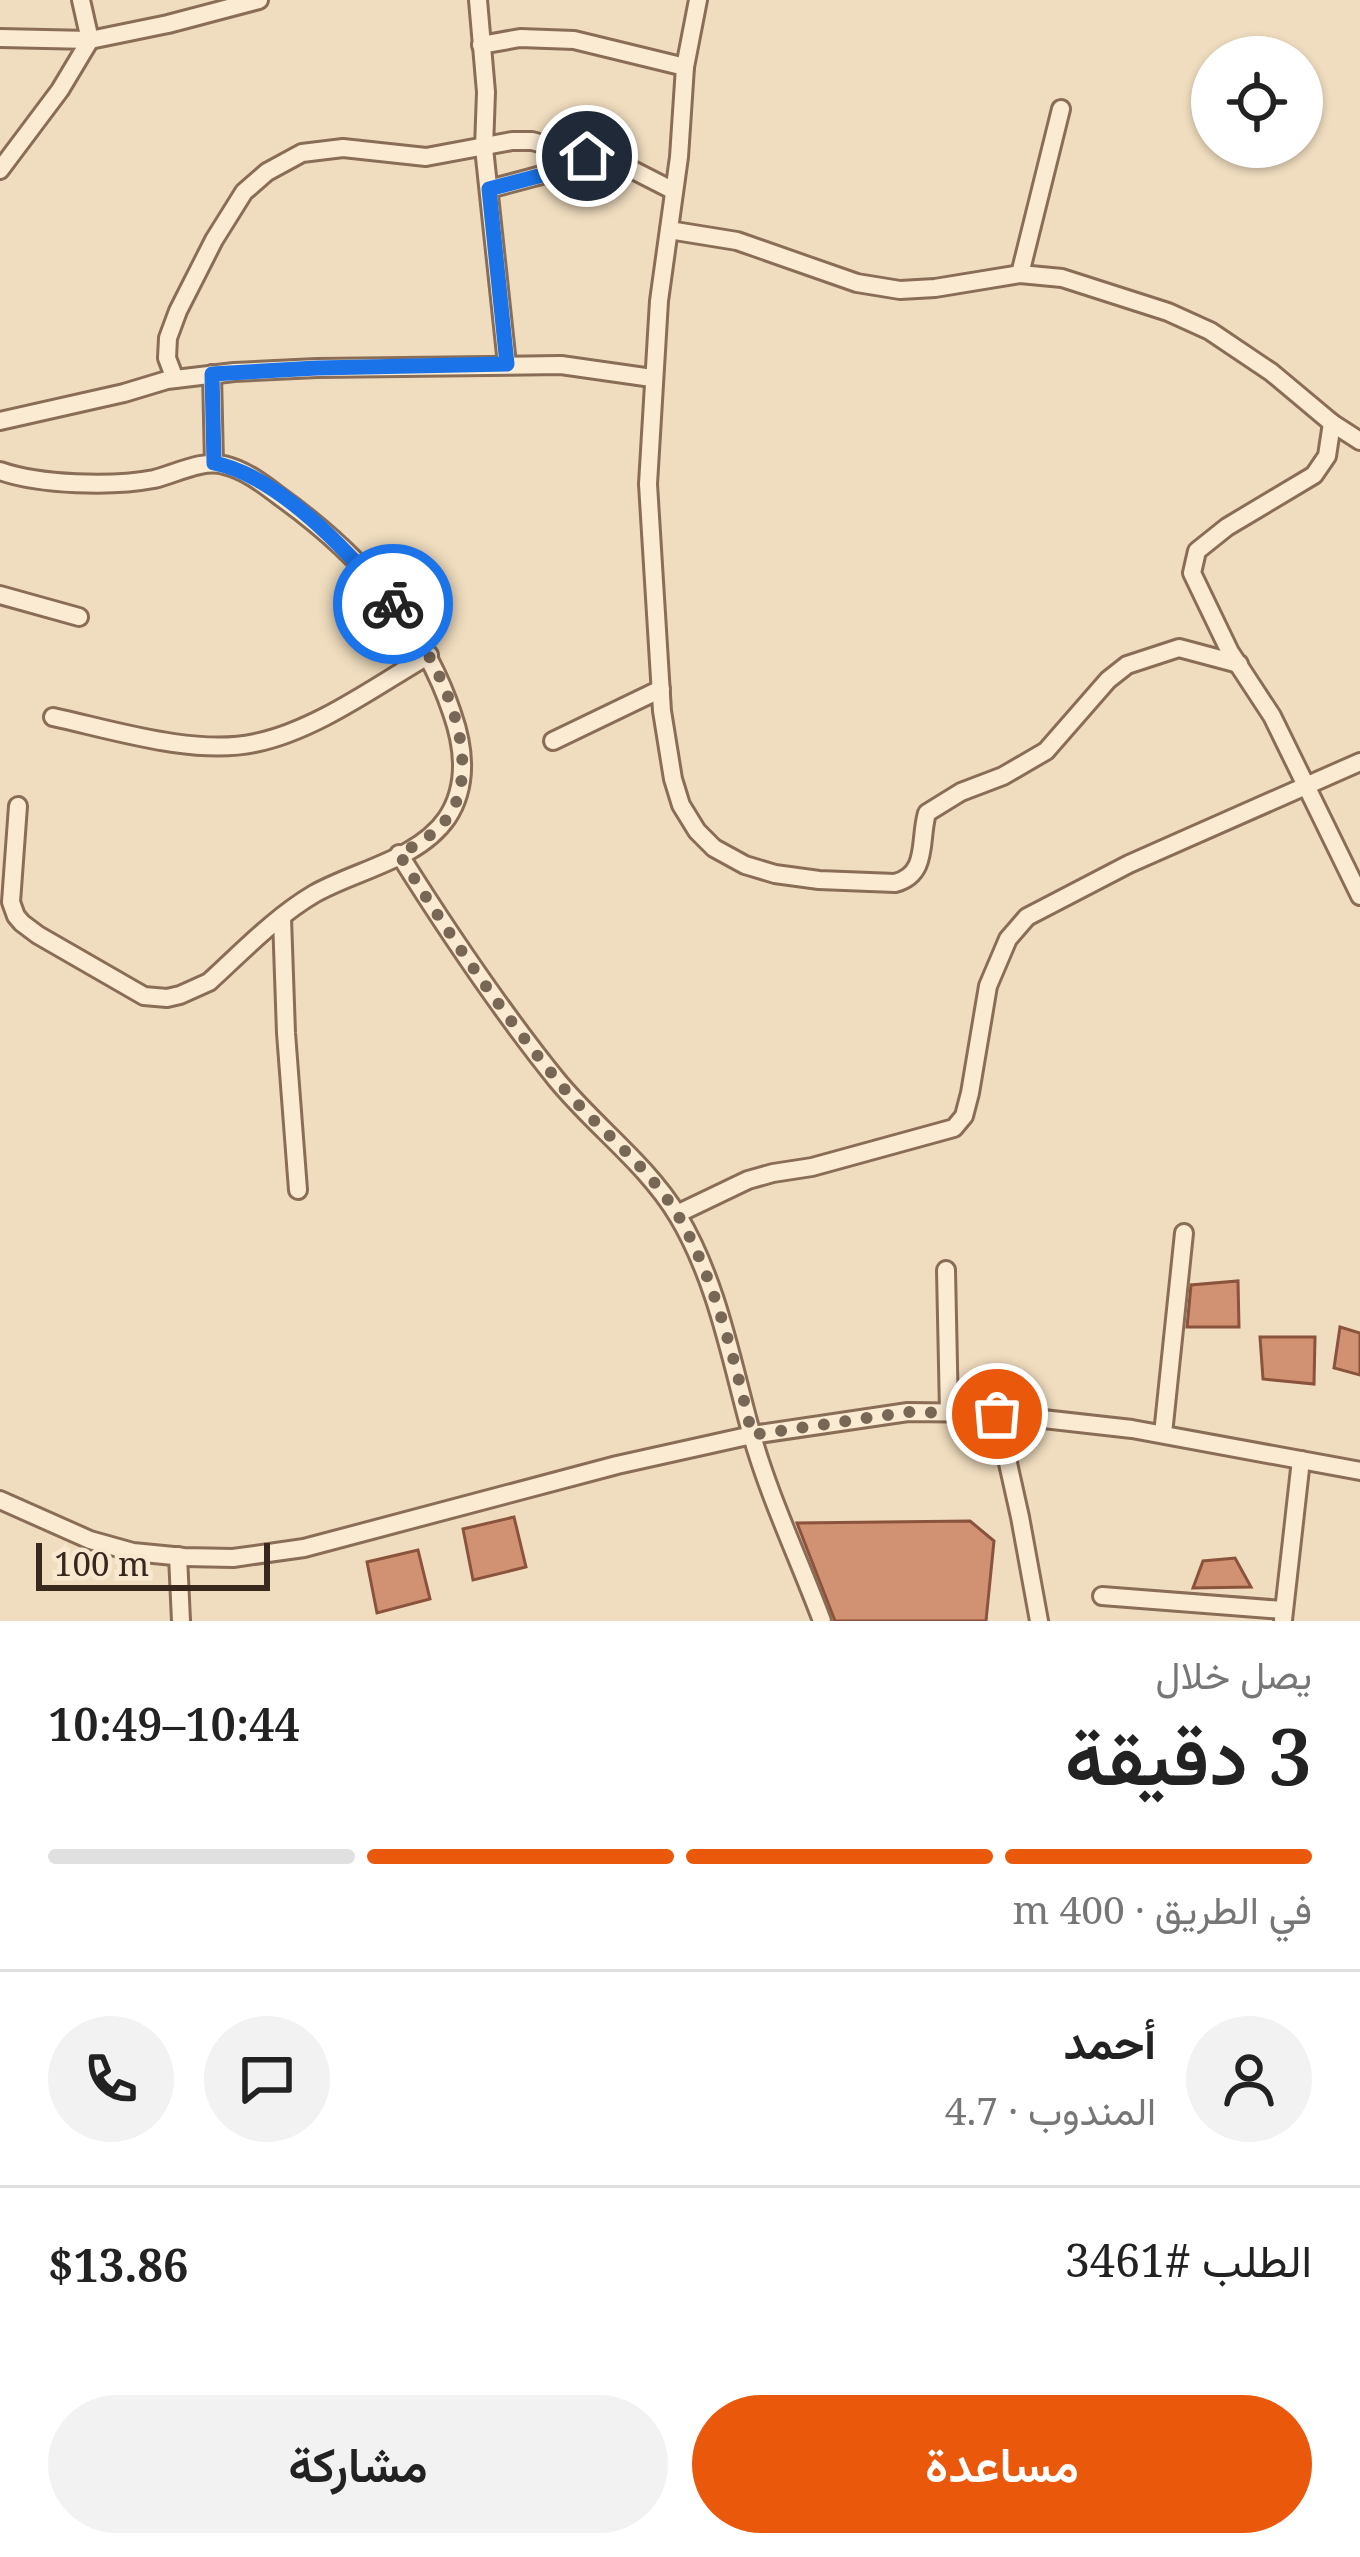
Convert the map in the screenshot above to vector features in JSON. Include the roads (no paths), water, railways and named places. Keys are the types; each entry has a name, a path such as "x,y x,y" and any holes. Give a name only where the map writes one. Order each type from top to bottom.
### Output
{"street":[{"path":"0,170 60,90 90,40 82,0"},
{"path":"0,38 90,40 259,0"},
{"path":"478,0 484,148 507,364"},
{"path":"698,0 685,67 652,378 648,484 661,689 673,779 681,805 697,831 714,848 775,874 896,883 911,876 921,863 927,813 1046,751 1127,665 1179,648 1239,664"},
{"path":"482,45 520,38 574,40 685,67"},
{"path":"1020,274 1061,109"},
{"path":"175,379 167,358 168,338 214,240 244,193 267,172 302,153 344,148 414,158 532,141 627,167 674,191"},
{"path":"489,189 600,160"},
{"path":"669,230 737,242 857,283 900,290 1020,274 1062,278 1168,312 1210,331 1271,371 1360,441"},
{"path":"0,421 212,374 561,364 652,378"},
{"path":"212,374 214,463"},
{"path":"1332,423 1327,456 1314,475 1196,550 1192,573 1272,716 1360,896"},
{"path":"0,471 58,482 151,479 214,463 248,473 306,515 399,610 429,655 461,740 455,805 430,836 316,893 208,982 167,998 144,996 38,935 16,916 11,873 18,806"},
{"path":"0,595 79,617"},
{"path":"52,717 193,745 253,744 299,729 429,655"},
{"path":"554,741 661,689"},
{"path":"677,1214 748,1180 954,1128 964,1117 970,1093 988,986 1008,939 1027,917 1130,864 1360,762"},
{"path":"399,854 455,945 560,1084 639,1166 677,1214 706,1275 752,1435 822,1621"},
{"path":"282,919 298,1190"},
{"path":"1163,1434 1184,1233"},
{"path":"946,1270 949,1412"},
{"path":"0,1500 90,1540 133,1552 233,1558 304,1548 617,1465 752,1435 908,1412 997,1414 1163,1434 1360,1471"},
{"path":"997,1414 1039,1621"},
{"path":"1102,1596 1283,1616 1301,1460"},
{"path":"178,1556 181,1621"}]}
